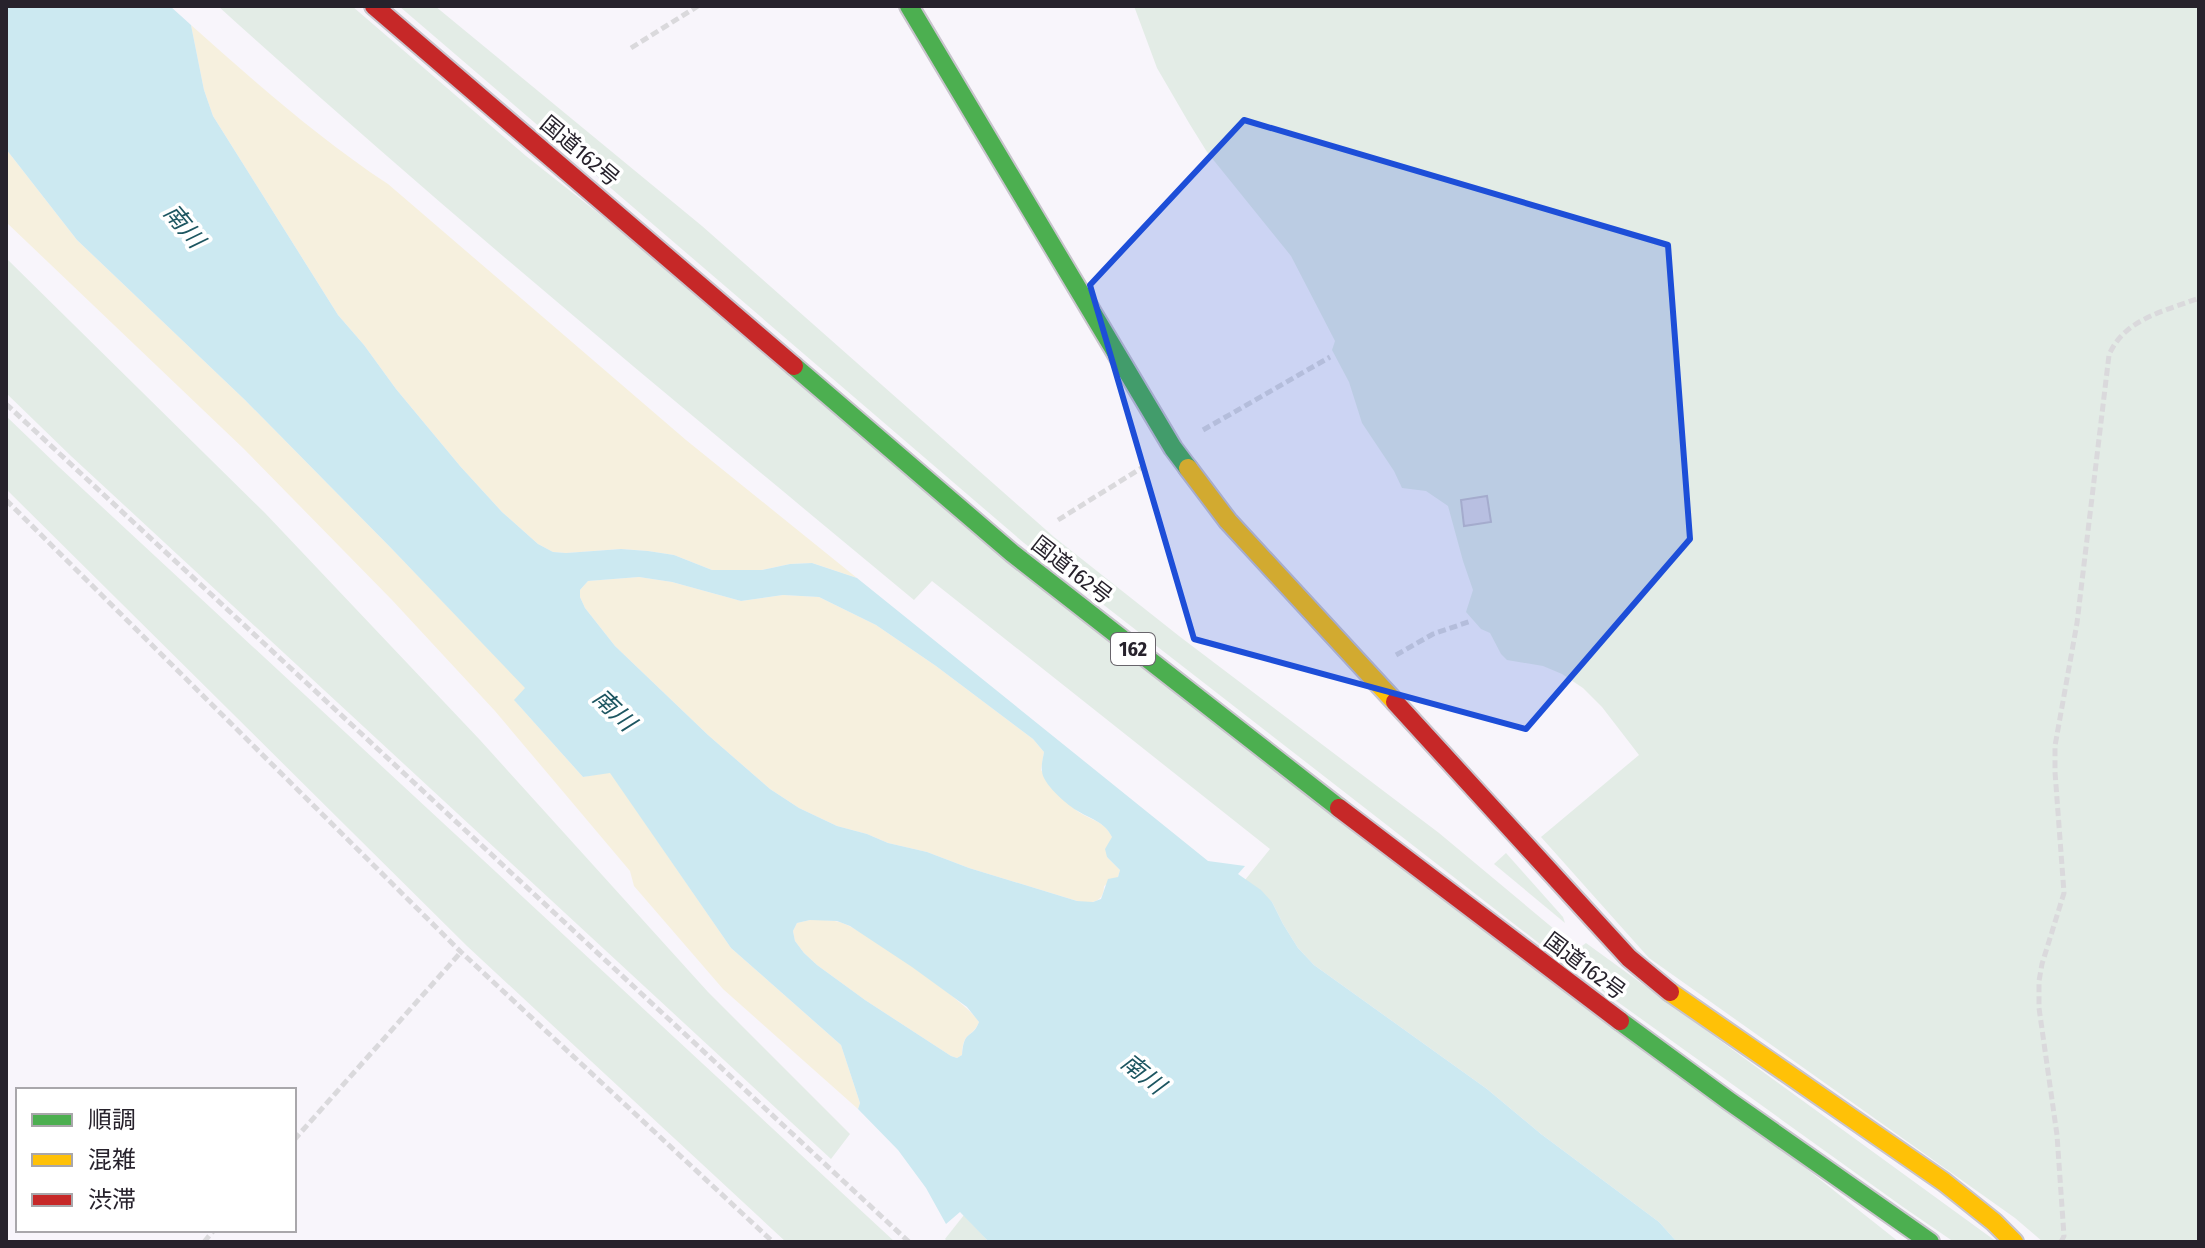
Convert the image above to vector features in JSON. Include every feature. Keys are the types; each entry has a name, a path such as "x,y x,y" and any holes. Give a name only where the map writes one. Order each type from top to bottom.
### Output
{"main road":[{"name":"国道162号","path":"374,6 1012,553 1565,981 1930,1242"},
{"path":"909,6 1173,448 1228,521 1629,958 1652,979 1733,1037 1944,1182 2014,1242"}],"path":[{"path":"631,48 698,6"},
{"path":"2061,1242 2064,1236 2057,1135 2039,1008 2039,981 2064,893 2055,746 2077,623 2109,355 2114,343 2138,322 2199,298"},
{"path":"1058,520 1173,448 1330,357"},
{"path":"6,404 909,1242"},
{"path":"6,500 461,952 773,1242"},
{"path":"1369,673 1382,662 1433,634 1471,621"},
{"path":"296,1138 461,952"}],"highlighted area":[{"path":"1244,120 1668,245 1690,539 1526,729 1194,639 1090,285"}],"shaded area":[{"path":"218,6 352,6 526,156 1899,1242 1677,1242 1659,1222 1541,1134 1487,1089 1314,965 1298,948 1272,902 1245,880 1270,849 932,581 914,600 476,233"},
{"path":"399,6 435,6 702,226 1054,537 1439,833 1578,949 1586,943 1997,1242 1954,1242 1576,972 1024,543"},
{"path":"1134,6 2199,6 2199,1242 2043,1242 2015,1218 1649,958 1541,837 1639,755 1583,688 1543,666 1507,660 1490,633 1481,629 1466,612 1473,590 1448,506 1426,491 1402,488 1362,423 1349,382 1332,350 1335,341 1291,256 1207,152 1157,68"},
{"path":"6,258 265,513 480,740 708,992 850,1134 831,1159 6,393"},
{"path":"6,416 895,1242 786,1242 467,946 6,489"},
{"path":"1506,853 1563,917 1565,923 1494,864"},
{"path":"964,1215 989,1242 948,1242 945,1239"}],"sand":[{"path":"191,25 311,128 388,184 686,440 857,578 812,563 762,570 712,570 674,555 648,551 621,549 566,553 553,552 538,544 502,512 460,466 338,315 213,116 204,90"},
{"path":"6,149 77,240 245,400 526,688 515,701 583,777 610,772 731,948 841,1045 860,1103 858,1109 723,989 634,886 630,871 495,711 392,600 244,449 6,222"},
{"path":"639,577 672,582 741,601 783,595 819,597 876,625 1033,739 1044,752 1041,770 1076,810 1100,823 1112,837 1107,857 1120,870 1118,877 1104,886 1102,896 1096,901 1077,901 837,826 799,808 770,789 708,735 615,646 580,597 580,590 588,581"},
{"path":"810,920 838,922 859,931 957,1000 979,1022 966,1038 962,1055 957,1058 951,1056 817,965 795,941 793,931 797,923"}],"water":[{"name":"南川","path":"6,6 170,6 191,25 204,90 213,116 338,315 460,466 502,512 538,544 553,552 566,553 621,549 648,551 674,555 712,570 762,570 812,563 857,578 1208,861 1245,866 1238,874 1272,902 1298,948 1314,965 1487,1089 1541,1134 1659,1222 1677,1242 989,1242 960,1212 946,1224 926,1188 898,1150 858,1109 860,1103 841,1045 731,948 610,773 583,777 514,700 525,688 245,400 77,240 6,149","holes":["639,577 672,582 741,601 783,595 819,597 876,625 1033,739 1044,752 1042,771 1050,787 1072,807 1109,832 1112,837 1105,849 1107,857 1120,870 1118,877 1108,879 1101,899 1077,901 837,826 799,808 770,789 708,735 615,646 580,597 580,590 588,581","837,921 850,926 967,1007 979,1022 966,1037 962,1055 957,1058 951,1056 817,965 795,941 793,931 797,923"]}],"building":[{"path":"1487,496 1491,522 1464,526 1461,500"}],"traffic: fast":[{"path":"909,6 1173,448 1188,468"},
{"path":"794,366 1012,553 1339,808"},
{"path":"1620,1021 1930,1242"}],"traffic: slow":[{"path":"1188,468 1228,521 1395,702"},
{"path":"1670,992 1944,1182 2014,1242"}],"traffic: jam":[{"path":"374,6 794,366"},
{"path":"1395,702 1629,958 1670,992"},
{"path":"1339,808 1620,1021"}]}
